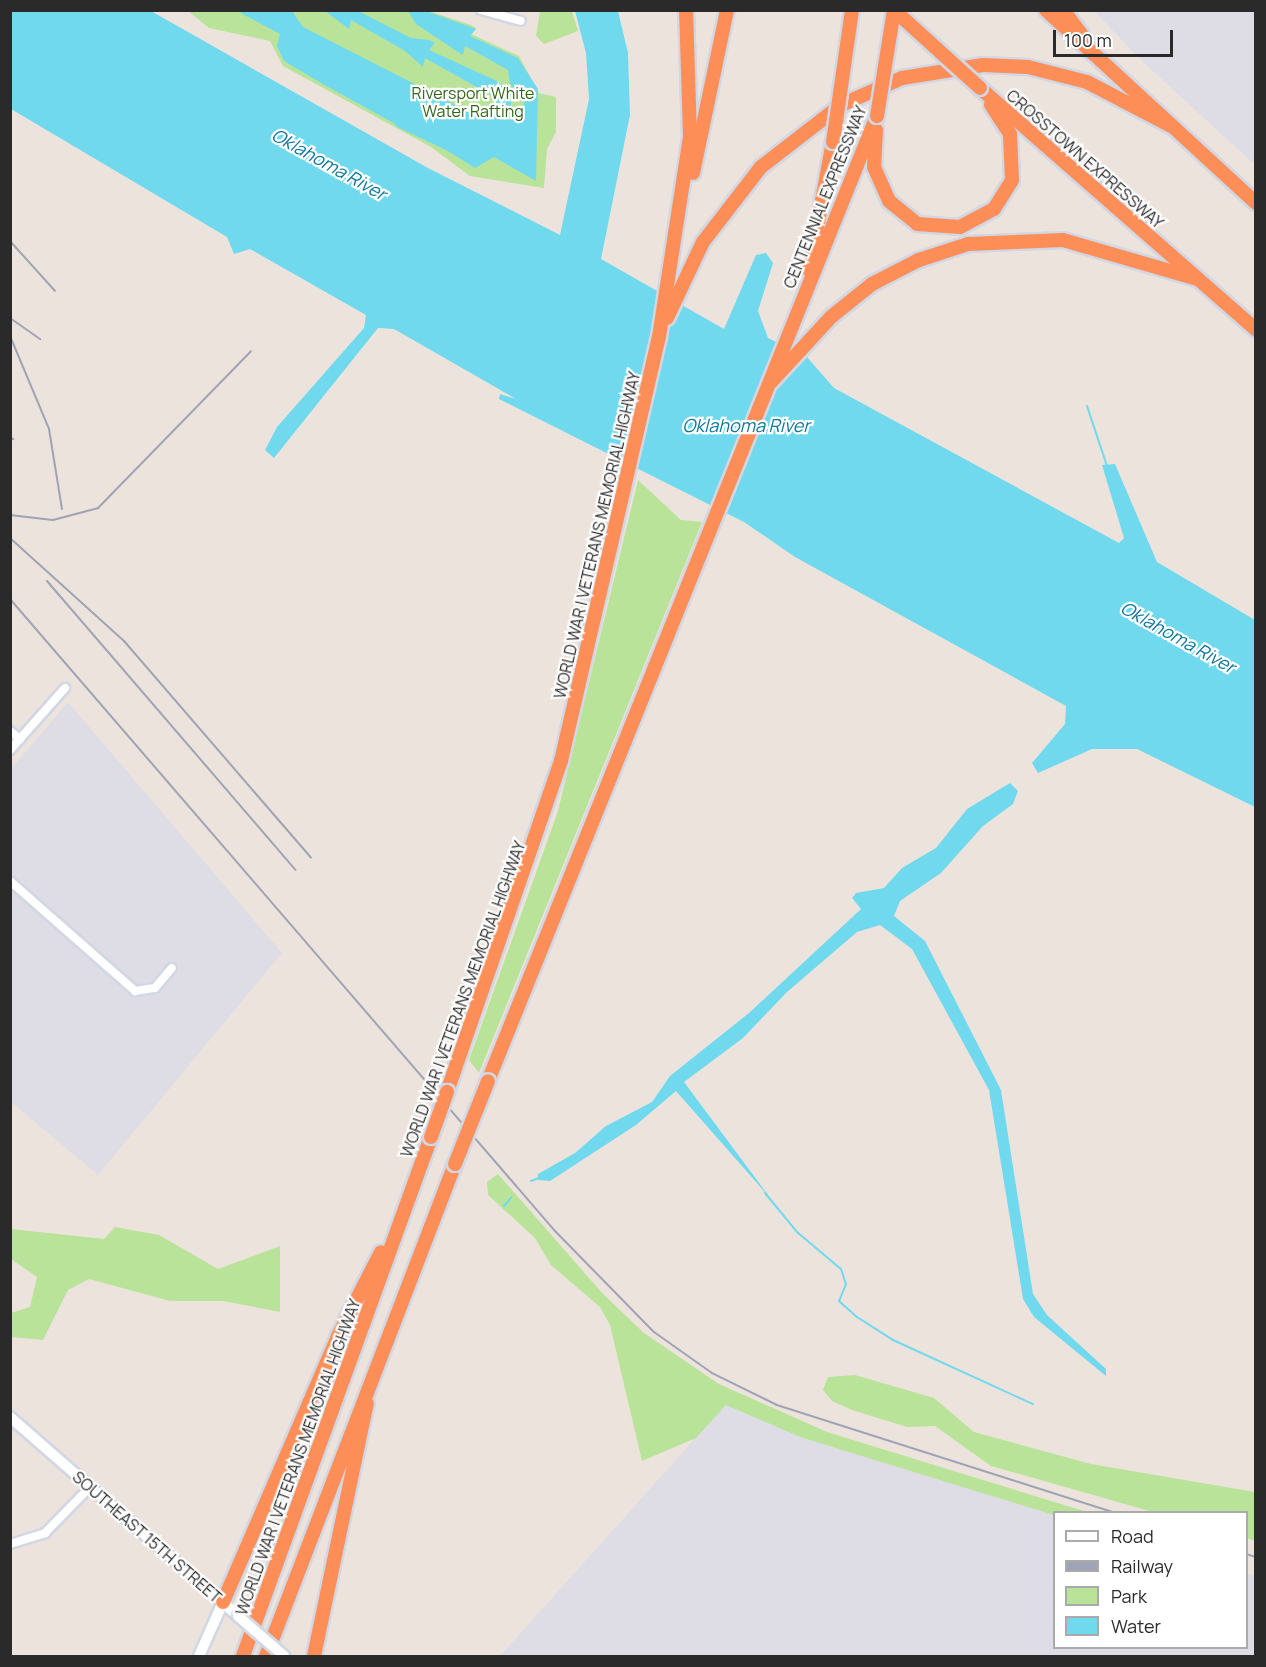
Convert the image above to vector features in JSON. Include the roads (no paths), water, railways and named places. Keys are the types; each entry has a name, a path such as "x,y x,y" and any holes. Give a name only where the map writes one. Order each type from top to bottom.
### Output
{"highway":[{"path":"678,227 690,136 686,10"},
{"path":"659,338 671,259 704,133 727,10"},
{"path":"806,290 833,142 852,10"},
{"name":"CROSSTOWN EXPRESSWAY","path":"894,10 1045,146 1256,330"},
{"name":"CENTENNIAL EXPRESSWAY","path":"765,390 877,116 894,10"},
{"path":"1046,10 1256,203"},
{"path":"1063,10 1111,72"},
{"path":"659,338 688,268 720,214 783,146 841,105 902,78 983,65 1028,67 1087,82 1171,126"},
{"path":"877,116 874,167 882,191 905,217 937,228 971,224 1002,200 1015,168 1010,134 980,88"},
{"path":"266,1656 374,1365 765,390 817,332 886,276 939,252 990,240 1085,244 1197,279"},
{"name":"WORLD WAR I VETERANS MEMORIAL HIGHWAY","path":"243,1656 462,1051 549,802 612,547 659,338"},
{"path":"223,1602 338,1336 408,1200"},
{"path":"314,1656 374,1365"}],"main road":[{"name":"SOUTHEAST 15TH STREET","path":"10,1417 284,1656"},
{"path":"199,1656 223,1602"}],"street":[{"path":"481,10 521,21"},
{"path":"10,750 64,688"},
{"path":"10,731 20,740"},
{"path":"10,880 135,991 155,988 172,968"},
{"path":"10,1544 45,1533 90,1487"}],"water":[{"name":"Oklahoma River","path":"11,11 151,11 428,168 560,235 589,99 586,53 575,11 618,11 628,53 630,115 601,259 724,329 756,255 766,253 773,263 758,311 768,338 807,357 834,388 1119,543 1124,538 1102,465 1115,464 1157,562 1255,620 1255,807 1137,749 1092,749 1038,773 1032,763 1065,724 1066,706 795,557 744,522 499,399 500,394 516,399 394,329 378,328 274,458 265,450 277,427 364,328 366,315 250,249 234,254 227,237 11,109"},
{"path":"237,11 292,11 303,27 483,119 500,112 491,95 425,58 423,67 405,51 351,20 349,29 325,11 358,11 411,38 435,43 429,50 499,82 511,100 511,115 519,107 523,113 524,98 510,84 508,70 465,46 463,55 416,24 408,11 426,11 476,29 470,36 518,58 538,89 536,181 494,157 475,168 402,122 399,126 321,83 284,61 277,46 280,34"},
{"path":"1010,783 1018,791 1013,804 983,826 941,873 900,901 894,916 925,941 1001,1090 1033,1294 1047,1315 1106,1369 1106,1376 1034,1317 1023,1299 989,1090 912,949 880,925 857,932 787,992 743,1038 684,1082 771,1199 676,1091 636,1125 550,1181 538,1180 538,1174 575,1153 606,1126 652,1102 670,1076 749,1013 861,909 852,898 856,893 884,888 902,868 936,848 967,809"}],"waterway":[{"path":"392,115 400,124 472,158"},
{"path":"1087,406 1107,466"},
{"path":"531,1181 539,1178"},
{"path":"765,1193 797,1232 841,1269 846,1284 839,1301 857,1317 893,1340 1033,1404"},
{"path":"504,1206 511,1198"}],"railway":[{"path":"10,241 55,291"},
{"path":"10,318 40,339"},
{"path":"10,336 49,429 62,509"},
{"path":"10,515 53,520 98,508 251,351"},
{"path":"10,538 124,641 311,858"},
{"path":"47,581 296,870"},
{"path":"10,599 555,1231 654,1332 712,1373 777,1405 1109,1511"},
{"path":"1248,1555 1256,1557"}],"park label":[{"name":"Riversport White Water Rafting","path":"473,102"}]}
